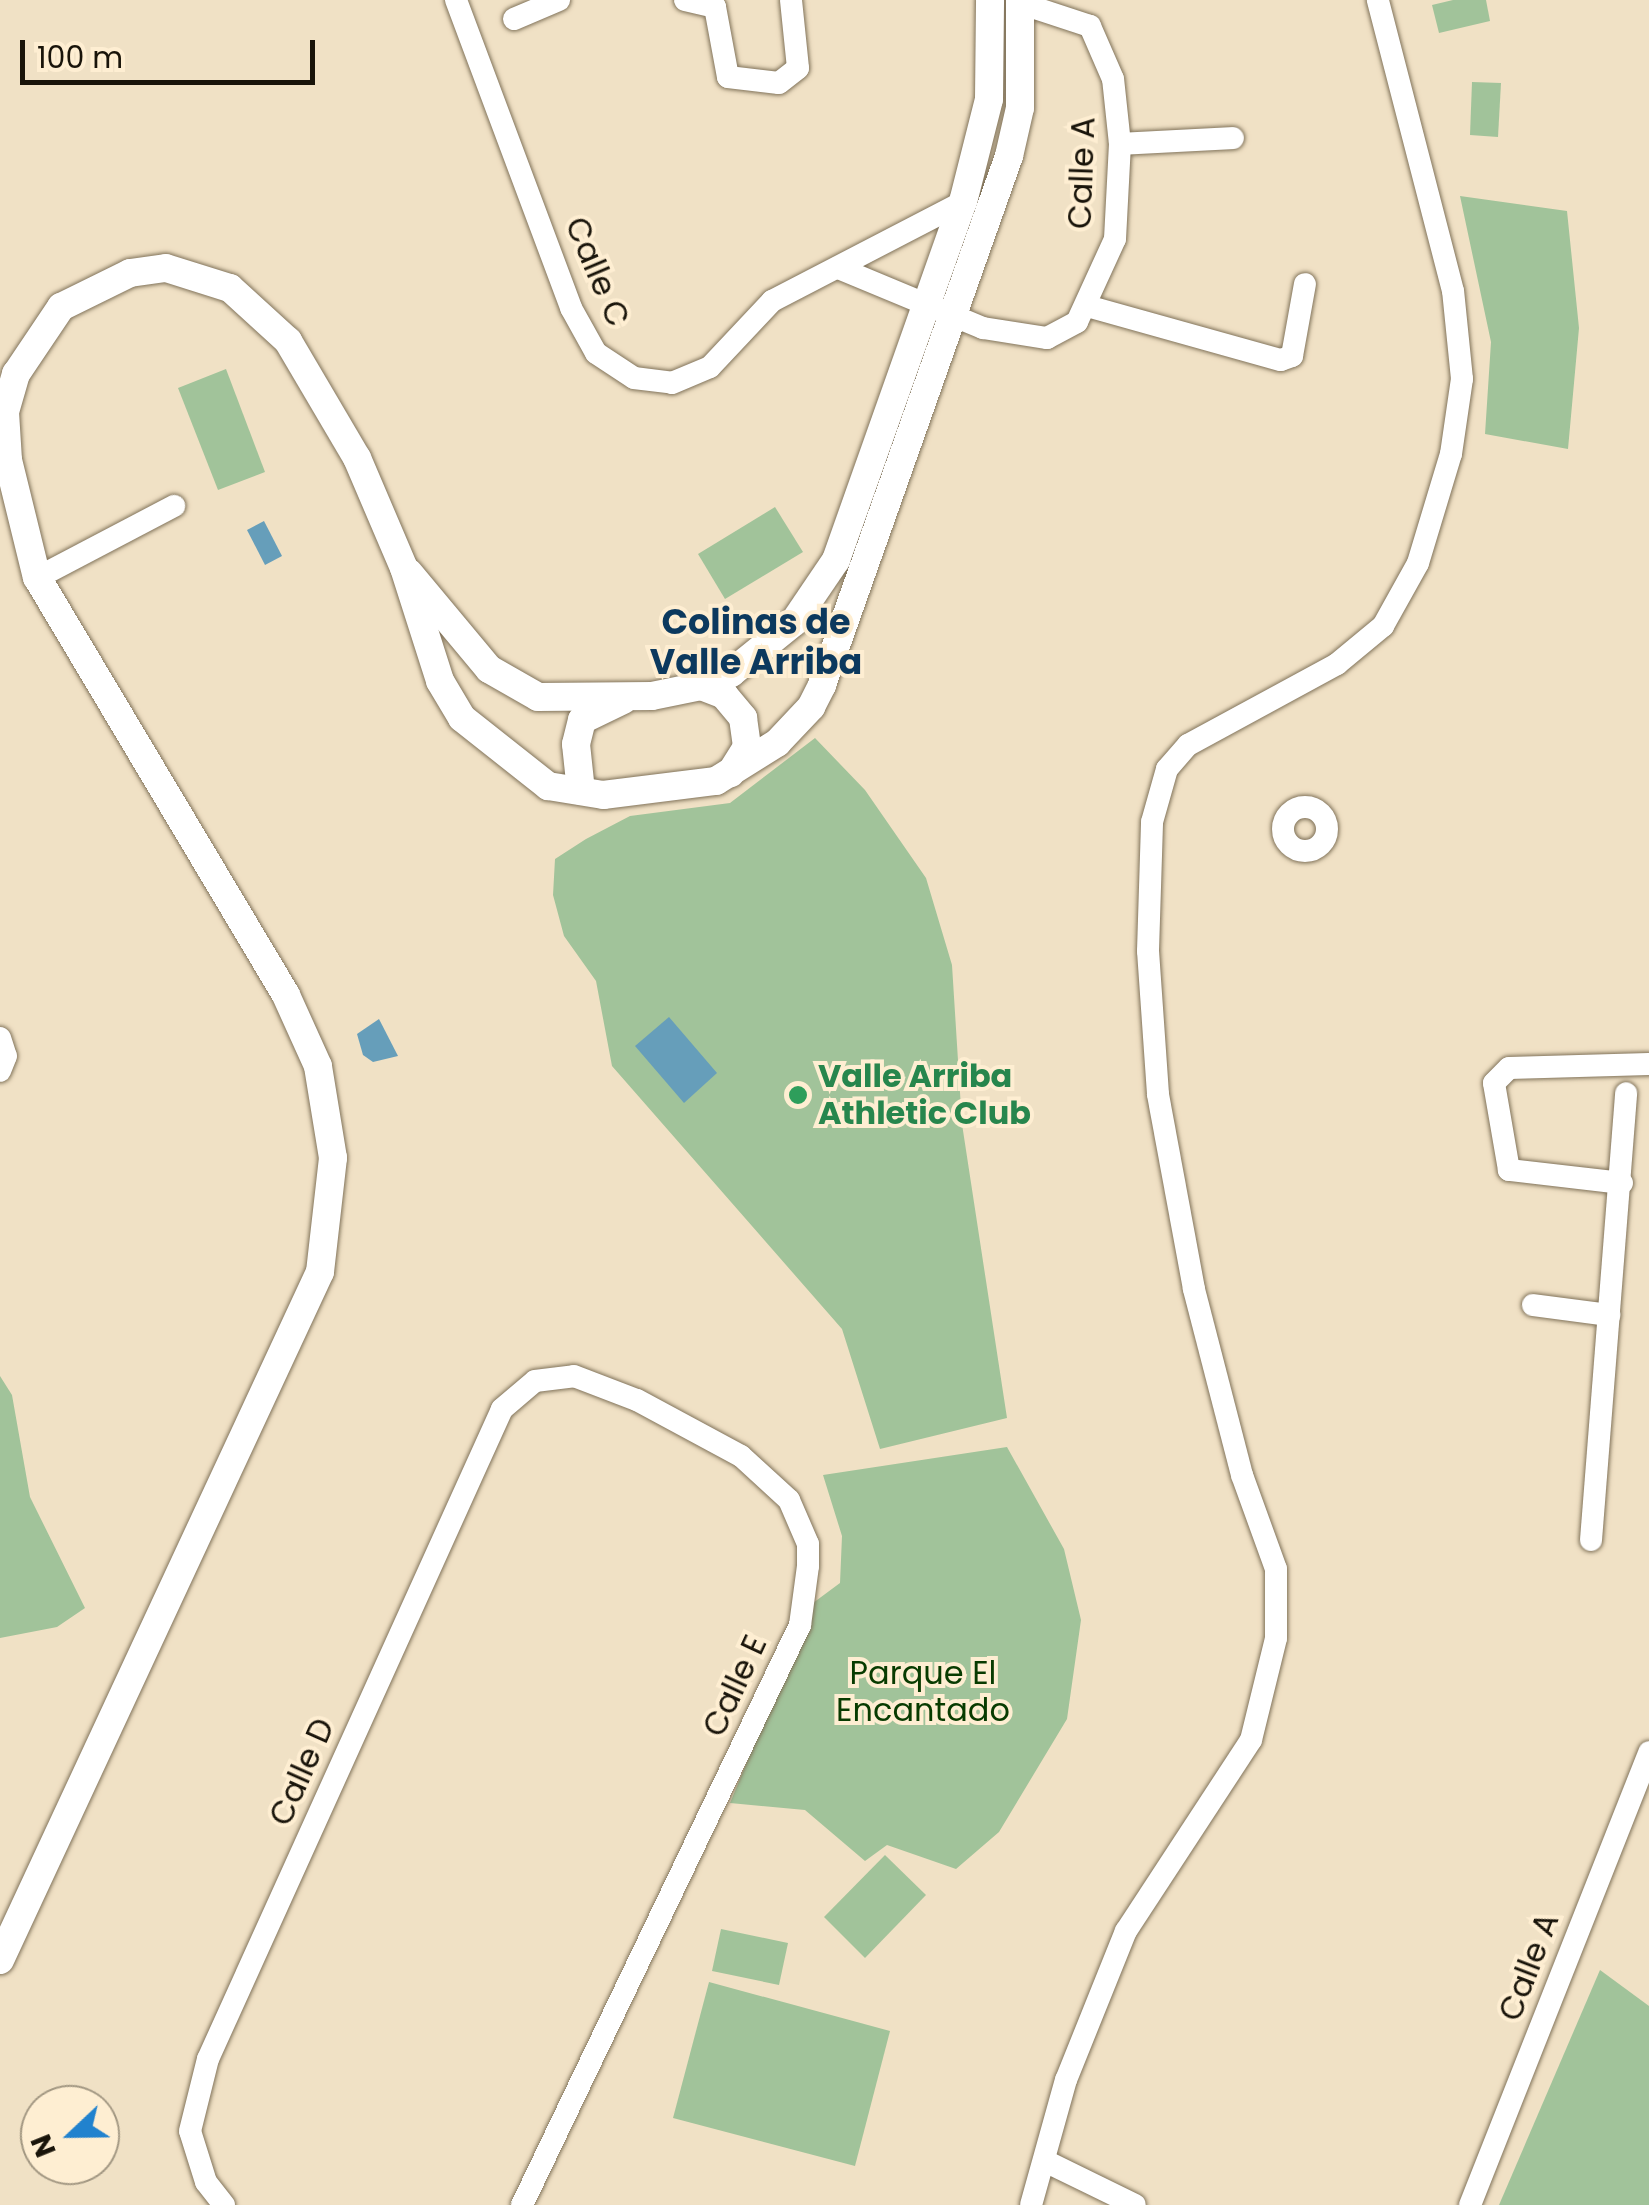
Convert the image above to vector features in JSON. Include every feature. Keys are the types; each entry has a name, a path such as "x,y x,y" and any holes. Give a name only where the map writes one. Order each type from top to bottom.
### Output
{"street":[{"name":"Calle C","path":"456,0 572,308 596,352 634,378 672,382 710,367 772,301 841,269 963,202"},
{"path":"514,20 559,0"},
{"path":"686,0 716,8 728,77 779,83 798,68 791,0"},
{"path":"404,568 489,669 538,698 634,696 701,686 774,641 824,584 963,202 989,99 990,0"},
{"path":"1031,2205 1066,2080 1126,1931 1251,1740 1276,1638 1276,1569 1242,1475 1194,1289 1158,1094 1149,1008 1152,822 1167,770 1188,744 1336,664 1383,626 1418,562 1451,454 1462,379 1453,291 1378,0"},
{"path":"0,1960 320,1272 333,1158 318,1066 286,995 37,578 8,460 6,412 16,374 61,307 130,273 166,268 230,288 288,341 358,458 404,568 440,681 462,718 548,786 581,791 661,792 730,774 796,726 822,685 953,313 1020,108 1020,2"},
{"name":"Calle A","path":"953,313 983,328 1047,338 1077,322 1115,239 1120,144 1113,79 1090,26 1020,2"},
{"path":"1120,144 1234,138"},
{"path":"841,269 953,313"},
{"path":"1087,306 1281,360 1292,356 1305,284"},
{"path":"37,578 174,506"},
{"path":"701,686 724,695 743,718 747,747 730,774"},
{"path":"581,791 576,744 582,720 634,696"},
{"path":"0,1038 6,1056 0,1071"},
{"path":"1622,1184 1509,1170 1494,1082 1509,1068 1649,1064"},
{"path":"1591,1540 1622,1184 1626,1093"},
{"path":"1533,1304 1610,1315"},
{"name":"Calle E","path":"522,2205 550,2157 800,1625 808,1555 789,1500 741,1456 594,1380 554,1376 535,1382"},
{"name":"Calle D","path":"224,2205 206,2182 190,2131 208,2060 502,1410 535,1382"},
{"name":"Calle A","path":"1470,2205 1649,1752"},
{"name":"Calle E","path":"505,2205 550,2157"},
{"path":"1045,2162 1135,2205"}],"green space":[{"path":"1453,0 1486,0 1490,21 1439,33 1432,5"},
{"path":"1472,82 1501,83 1498,137 1470,135"},
{"path":"1460,196 1567,211 1579,328 1568,449 1485,434 1491,342"},
{"path":"226,369 265,472 218,490 178,388"},
{"path":"775,507 803,552 725,599 698,554"},
{"name":"Valle Arriba Athletic Club","path":"815,738 865,790 926,878 952,965 962,1124 1007,1418 880,1449 842,1329 612,1066 596,981 564,936 553,895 555,859 586,839 630,816 730,803"},
{"path":"0,1376 12,1395 30,1497 85,1608 57,1627 0,1638"},
{"name":"Parque El Encantado","path":"1007,1447 1064,1549 1081,1620 1067,1719 999,1832 956,1869 887,1845 865,1861 805,1810 730,1803 813,1603 840,1583 842,1536 823,1475"},
{"path":"885,1855 926,1895 865,1958 824,1917"},
{"path":"721,1929 788,1943 779,1985 712,1971"},
{"path":"1600,1970 1649,2006 1649,2205 1499,2205"},
{"path":"709,1982 890,2031 855,2166 673,2118"}],"water":[{"path":"264,521 282,556 265,565 247,530"},
{"path":"669,1017 717,1073 684,1103 635,1046"},
{"path":"379,1019 398,1056 373,1062 363,1055 357,1034"}],"place":[{"name":"Valle Arriba Athletic Club","path":"798,1095"}],"district":[{"name":"Colinas de Valle Arriba","path":"756,642"}]}
